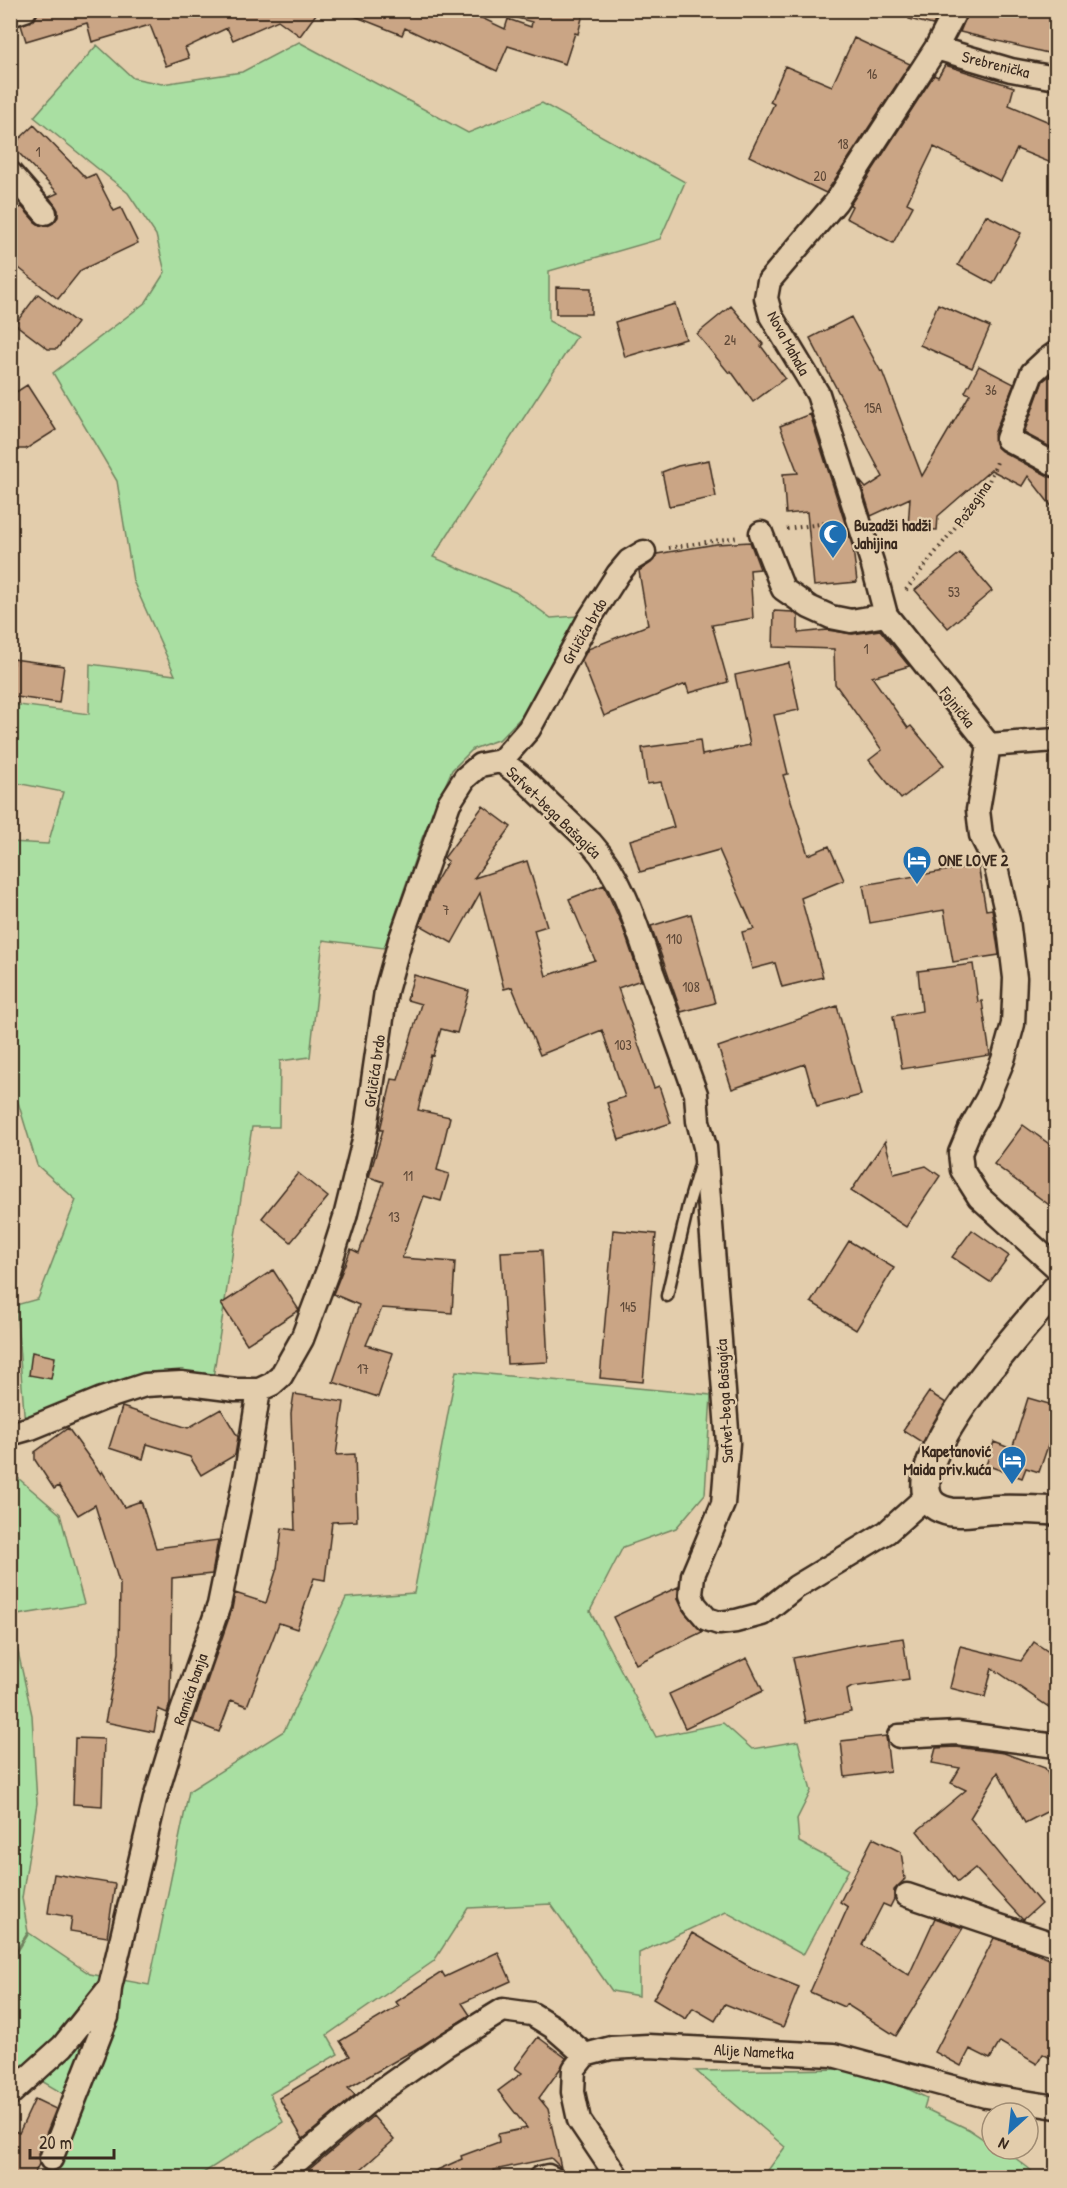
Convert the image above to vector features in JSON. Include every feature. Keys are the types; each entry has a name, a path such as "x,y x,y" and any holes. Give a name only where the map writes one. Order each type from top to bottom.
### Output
{"street":[{"path":"10,15 25,10"},
{"name":"Nova Mahala","path":"886,615 872,562 818,394 771,316 765,298 769,281 836,202 936,48 956,10"},
{"name":"Srebrenička","path":"936,48 1011,70 1056,78"},
{"path":"10,173 45,213"},
{"path":"1056,353 1032,373 1007,440 1056,465"},
{"path":"761,533 783,589 809,607 831,617 851,621 886,615"},
{"name":"Grličića brdo","path":"259,1390 272,1384 281,1376 291,1360 302,1339 328,1270 345,1217 365,1136 386,991 400,941 449,803 465,778 480,765 501,761 529,729 588,621 618,574 629,561 644,552"},
{"name":"Fojnička","path":"886,615 989,745"},
{"path":"1056,740 989,745 978,810 981,835 995,863 1008,920 1015,978 1013,1024 1003,1060 987,1099 960,1152 962,1170 978,1197 1056,1267"},
{"name":"Safvet-bega Bašagića","path":"501,761 521,776 601,854 631,911 696,1094 698,1121 705,1147 728,1443 723,1504 693,1575 691,1595 695,1605 707,1619 719,1623 762,1614 796,1587 887,1532 927,1496"},
{"path":"1056,1289 977,1383 947,1431 930,1464 924,1484 927,1496 935,1506 951,1512 1021,1509 1056,1511"},
{"path":"10,1434 145,1385 181,1383 236,1390 259,1390"},
{"name":"Ramića banja","path":"51,2159 106,2017 110,1987 155,1799 180,1714 219,1605 246,1473 259,1390"},
{"path":"899,1736 957,1733 1056,1746"},
{"path":"907,1895 1056,1945"},
{"name":"Ramića banja","path":"10,2094 63,2046 110,1987"},
{"path":"277,2178 382,2090 446,2045 503,2010 532,2014 553,2027 585,2055 574,2069 573,2092 579,2120 618,2178"},
{"name":"Alije Nametka","path":"585,2055 611,2048 648,2046 833,2055 986,2096 1056,2107"},
{"path":"540,2178 548,2176 552,2178"}],"lane":[{"path":"667,1296 688,1206 705,1147"}],"path":[{"name":"Požegina","path":"886,615 986,488 1007,440"}],"green space":[{"path":"299,42 468,133 542,103 685,182 660,239 549,271 549,321 577,336 433,557 515,592 551,618 577,616 529,709 500,739 473,749 452,770 422,838 384,948 323,940 310,1057 280,1061 279,1127 252,1127 213,1378 167,1373 111,1384 25,1426 16,1305 38,1299 76,1200 37,1165 11,1079 10,842 48,844 63,792 11,782 11,704 89,714 90,664 175,675 133,581 117,481 53,373 146,302 165,272 156,235 128,193 34,117 97,45 133,78 162,84 242,72"},
{"path":"456,1371 711,1395 705,1494 676,1528 623,1547 590,1611 656,1737 723,1723 752,1749 798,1741 811,1791 797,1819 799,1842 849,1869 803,1955 726,1912 639,1953 639,1996 612,1991 551,1904 468,1908 434,1961 327,2035 338,2054 270,2094 283,2122 197,2177 41,2177 69,2097 11,2063 11,1962 29,1933 90,1974 149,1985 189,1791 284,1731 346,1598 414,1593"},
{"path":"11,1474 60,1514 84,1604 11,1616"},
{"path":"11,1620 32,1715 37,1803 22,1898 28,1932 11,1959"},
{"path":"850,2069 889,2080 927,2098 924,2108 980,2137 980,2161 1019,2161 1038,2177 763,2177 785,2147 696,2071"}],"building":[{"path":"46,10 319,10 300,36 278,20 233,40 227,28 185,48 189,58 166,66 150,25 92,42 87,23 26,41 21,25 35,19 38,13"},
{"path":"344,10 465,10 505,29 508,19 531,27 532,22 517,18 518,10 584,10 578,34 575,33 565,64 508,46 497,71 405,28 402,35 344,12"},
{"path":"910,10 940,10 933,25 909,19"},
{"path":"969,10 1056,10 1056,55 960,32"},
{"path":"854,38 910,64 826,193 749,156 774,104 770,102 785,66 832,86"},
{"path":"945,65 1014,87 1009,105 1056,125 1056,165 1017,149 1001,181 934,147 907,203 913,206 893,243 846,218 852,206 850,205 934,75 938,77"},
{"path":"34,125 86,178 95,174 114,211 121,208 138,243 81,270 58,299 10,261 10,212 22,207 41,226 53,223 58,217 58,210 49,197 58,193 12,146"},
{"path":"986,215 1021,233 993,284 958,265"},
{"path":"556,287 591,288 591,314 556,314"},
{"path":"38,294 77,323 57,349 48,349 15,324"},
{"path":"675,304 686,339 625,357 615,322"},
{"path":"938,304 990,327 972,368 920,345"},
{"path":"731,306 763,344 761,346 785,378 753,402 731,371 729,373 697,334"},
{"path":"851,317 882,371 922,476 970,394 965,392 979,366 1014,384 994,434 996,446 1001,451 1056,478 1056,512 1028,476 1022,486 991,470 938,516 937,530 908,528 910,498 871,516 860,481 866,488 883,477 810,338"},
{"path":"1056,371 1056,450 1024,433 1043,381"},
{"path":"27,385 56,430 26,449 17,449 10,439 10,396"},
{"path":"810,414 853,548 857,582 814,586 807,512 786,514 783,474 798,473 780,426"},
{"path":"709,460 716,497 669,506 662,472 678,466"},
{"path":"750,542 760,569 750,570 753,618 712,625 728,682 689,693 686,684 604,716 582,660 588,649 648,625 639,571 651,563 657,554 716,544"},
{"path":"960,553 992,591 948,628 915,590"},
{"path":"774,611 793,612 798,616 798,633 827,630 853,634 880,630 909,666 872,677 908,728 911,726 944,765 901,799 869,760 882,750 835,684 834,649 773,647"},
{"path":"13,659 64,666 59,703 10,696"},
{"path":"789,663 799,710 774,715 788,774 783,775 808,855 829,846 844,880 801,898 823,977 782,987 775,963 752,969 742,932 754,929 719,850 640,872 630,840 674,827 661,782 647,784 642,748 700,740 702,755 750,745 735,675"},
{"path":"483,806 511,827 474,878 527,861 547,926 534,930 546,976 595,960 569,899 604,885 622,925 641,980 618,988 654,1088 659,1086 671,1123 619,1140 607,1103 625,1097 602,1030 540,1055 512,987 504,989 480,893 452,943 420,925 434,885 448,861 444,858"},
{"path":"978,865 986,910 992,909 999,955 953,962 944,910 870,923 863,885"},
{"path":"691,914 715,1003 681,1012 651,926"},
{"path":"973,964 978,1002 982,1001 990,1055 902,1069 893,1016 922,1011 918,971"},
{"path":"414,975 469,991 457,1033 441,1029 433,1056 431,1055 418,1110 450,1117 437,1170 449,1174 441,1201 424,1196 402,1258 455,1262 452,1313 382,1308 366,1345 393,1353 378,1397 333,1382 359,1305 333,1294 351,1249 359,1253 384,1182 369,1177 383,1130 380,1130 392,1079 398,1080 421,1004 407,1000"},
{"path":"837,1006 861,1095 817,1107 805,1064 732,1089 718,1047"},
{"path":"1023,1125 1056,1149 1056,1210 994,1164"},
{"path":"885,1141 894,1174 926,1166 940,1176 906,1227 851,1191"},
{"path":"298,1173 328,1197 291,1242 262,1218"},
{"path":"613,1230 656,1234 643,1382 600,1378"},
{"path":"972,1230 1009,1256 990,1282 952,1257"},
{"path":"849,1241 894,1268 856,1330 811,1302"},
{"path":"542,1250 548,1362 507,1364 501,1252"},
{"path":"273,1270 299,1310 247,1344 221,1304"},
{"path":"32,1352 55,1357 51,1379 29,1375"},
{"path":"929,1392 946,1403 923,1443 903,1430"},
{"path":"294,1394 344,1402 336,1455 355,1454 357,1521 332,1522 325,1580 314,1578 297,1629 279,1623 247,1706 231,1700 219,1732 193,1722 232,1609 235,1593 266,1603 277,1568 282,1528 295,1530 291,1413"},
{"path":"1028,1398 1056,1406 1056,1442 1050,1440 1039,1472 1026,1468 1022,1478 986,1465 994,1442 1012,1449"},
{"path":"122,1407 188,1428 221,1409 238,1437 235,1455 201,1475 190,1457 147,1444 143,1459 109,1448"},
{"path":"68,1428 101,1474 102,1471 124,1507 141,1501 156,1548 218,1540 212,1574 172,1578 170,1703 167,1713 158,1709 154,1732 105,1722 119,1653 120,1585 95,1505 78,1515 59,1486 54,1489 35,1460 35,1452"},
{"path":"678,1587 678,1599 683,1610 702,1632 636,1664 613,1617"},
{"path":"903,1638 909,1679 852,1687 847,1690 851,1712 806,1722 793,1658"},
{"path":"1034,1642 1056,1657 1056,1712 992,1668 985,1697 950,1688 960,1646 1021,1661"},
{"path":"747,1658 763,1691 685,1728 669,1694"},
{"path":"886,1736 890,1771 845,1777 841,1741"},
{"path":"75,1738 104,1739 102,1806 73,1804"},
{"path":"956,1747 1004,1753 1045,1768 1056,1790 1056,1807 1025,1823 998,1772 970,1818 1041,1904 1023,1920 975,1868 958,1882 917,1831 966,1790 951,1783 960,1768 932,1763 936,1748"},
{"path":"873,1838 901,1852 905,1879 894,1890 894,1899 890,1907 883,1904 862,1945 909,1975 935,1918 963,1928 896,2036 846,2004 844,2007 810,1992 848,1907 840,1902"},
{"path":"54,1874 115,1884 107,1937 70,1931 72,1917 48,1913"},
{"path":"692,1933 752,1968 799,1987 783,2027 725,2004 715,2021 693,2008 686,2019 653,1999"},
{"path":"994,1938 1056,1962 1056,2061 1043,2054 1037,2064 1000,2042 990,2059 970,2049 961,2066 935,2052"},
{"path":"498,1952 511,1981 462,2003 470,2015 348,2088 355,2095 303,2139 279,2098 350,2056 340,2041 399,2006 396,2002 442,1972 445,1977"},
{"path":"538,2037 566,2058 539,2098 548,2109 561,2168 551,2158 494,2170 497,2178 419,2178 462,2159 461,2156 499,2142 498,2134 527,2128 498,2091 522,2073 515,2068"},
{"path":"35,2099 56,2109 38,2154 39,2164 32,2178 10,2178 10,2129 19,2133"},
{"path":"373,2116 394,2140 351,2178 299,2178"}],"place":[{"name":"Buzadži hadži Jahijina","path":"833,560"},
{"name":"ONE LOVE 2","path":"917,886"},
{"name":"Kapetanović Maida priv.kuća","path":"1012,1486"}]}
